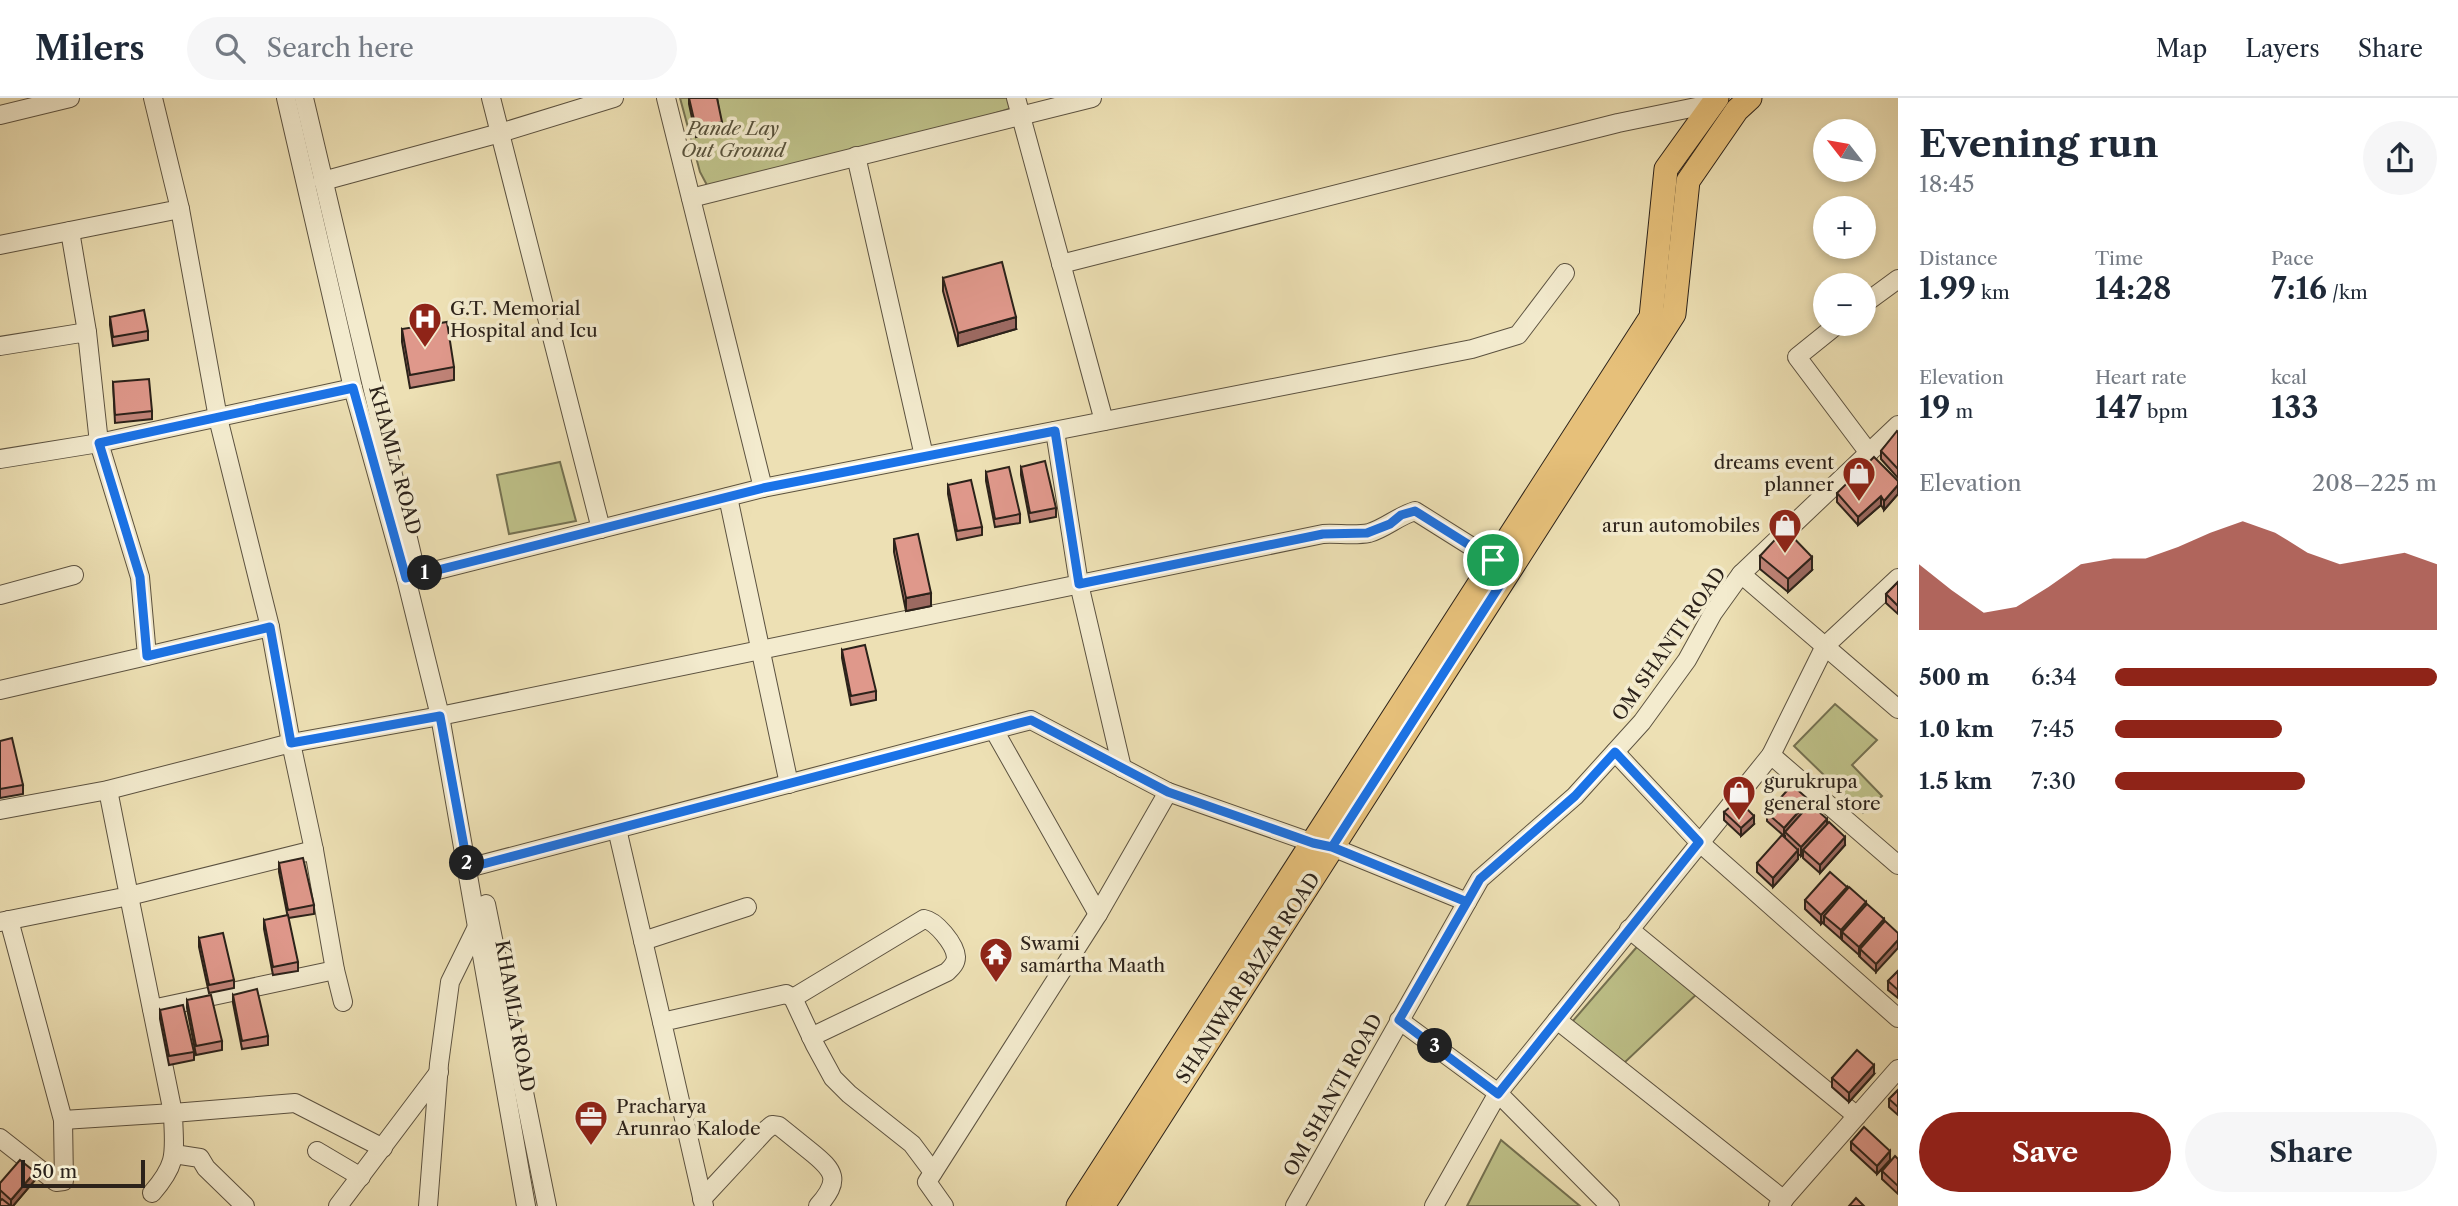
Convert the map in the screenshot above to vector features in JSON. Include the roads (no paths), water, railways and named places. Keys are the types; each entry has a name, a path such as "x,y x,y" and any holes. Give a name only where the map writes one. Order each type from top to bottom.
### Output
{"main road":[{"path":"1501,566 1674,314 1688,181 1737,110 1749,98"},
{"name":"SHANIWAR BAZAR ROAD","path":"1102,1206 1322,845 1501,566 1651,317 1666,169 1714,101"},
{"path":"1078,1206 1322,845"}],"street":[{"path":"0,115 70,98"},
{"path":"153,98 180,209 218,418 270,627 335,970 344,1002"},
{"name":"KHAMLA ROAD","path":"286,98 353,388 411,577"},
{"name":"KHAMLA ROAD","path":"304,98 443,716 547,1206"},
{"path":"491,98 601,529"},
{"path":"323,181 500,133 614,98"},
{"path":"666,98 763,488"},
{"path":"691,198 856,156 1017,107 1092,98"},
{"path":"1061,264 1714,101"},
{"path":"1017,107 1104,421"},
{"path":"856,156 924,456"},
{"path":"0,245 180,209"},
{"path":"70,231 87,332 99,443 140,577 147,656"},
{"path":"411,577 763,488 1472,349 1518,335 1565,273"},
{"path":"1876,295 1898,279"},
{"path":"0,346 87,332"},
{"path":"1824,336 1797,358 1869,453"},
{"path":"0,459 99,443 353,388"},
{"path":"1741,574 1898,425"},
{"path":"1055,431 1079,584 1122,768"},
{"path":"728,497 789,784"},
{"path":"0,810 108,790 291,743 443,716 1323,534 1367,533 1390,524 1401,515 1415,511 1501,566"},
{"name":"OM SHANTI ROAD","path":"1295,1206 1480,879 1575,796 1642,722 1687,660 1713,613 1741,574 1898,709"},
{"path":"0,595 74,575"},
{"path":"1434,1206 1498,1094 1772,755 1825,646 1898,578"},
{"path":"0,690 270,627"},
{"path":"473,867 1031,720 1168,792 1322,845 1467,902"},
{"path":"994,730 1098,914"},
{"path":"1615,752 1699,842 1898,1018"},
{"path":"1772,755 1898,865"},
{"path":"108,790 173,1114 174,1159 165,1178 152,1194"},
{"path":"944,1206 927,1182 1098,914 1168,792"},
{"path":"617,829 703,1202"},
{"path":"0,1138 55,1182 64,1181 64,1120 4,921 130,896 314,850"},
{"name":"KHAMLA ROAD","path":"473,867 478,925 526,1206"},
{"path":"643,941 747,907"},
{"path":"790,996 922,912"},
{"path":"662,1022 790,996 924,919 939,926 956,957 955,964 947,972 811,1037"},
{"path":"428,1206 439,1072 450,982 478,925"},
{"path":"1629,929 1857,1116"},
{"path":"152,1009 335,970"},
{"path":"790,996 833,1078 849,1094 912,1143 933,1172"},
{"path":"1399,1020 1498,1094 1610,1206"},
{"path":"1557,1020 1781,1203 1898,1069"},
{"path":"338,1206 439,1072"},
{"path":"64,1120 295,1103 383,1148"},
{"path":"703,1202 772,1125 779,1126 828,1166 833,1180 831,1190 818,1206"},
{"path":"317,1151 361,1177"},
{"path":"174,1154 200,1158 206,1168 245,1206"}],"place":[{"name":"G.T. Memorial Hospital and Icu","path":"425,349"},
{"name":"dreams event planner","path":"1859,503"},
{"name":"arun automobiles","path":"1785,555"},
{"name":"gurukrupa general store","path":"1739,822"},
{"name":"Swami samartha Maath","path":"996,984"},
{"name":"Pracharya Arunrao Kalode","path":"591,1147"}],"park label":[{"name":"Pande Lay Out Ground","path":"733,139"}]}
